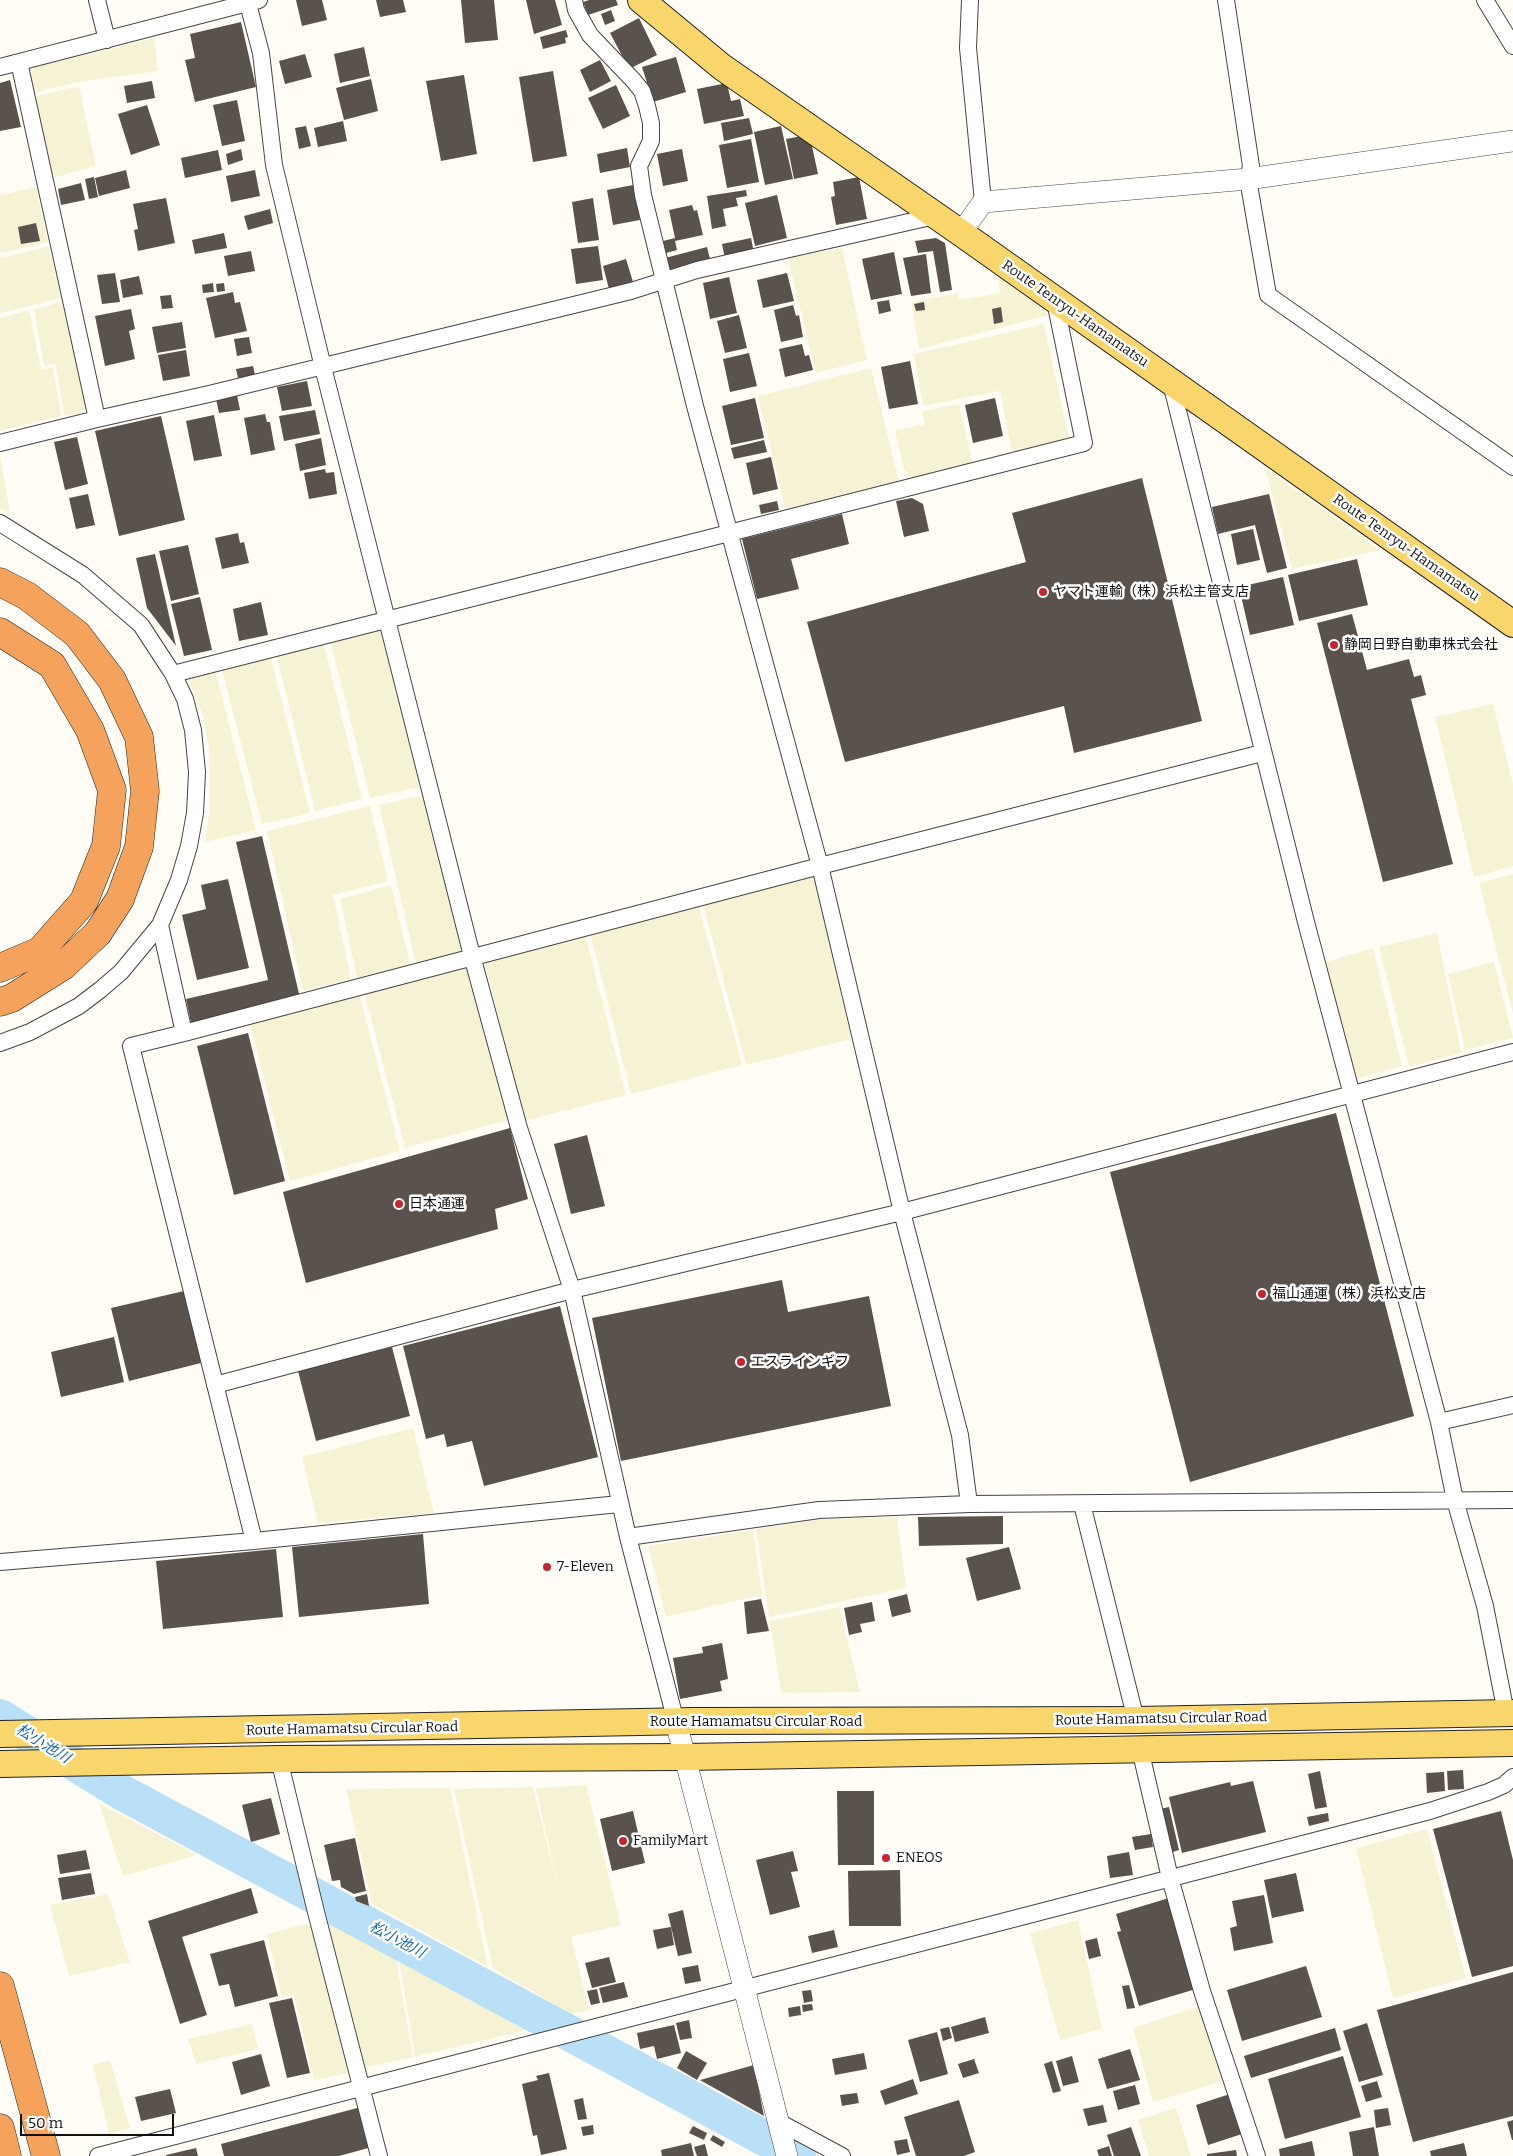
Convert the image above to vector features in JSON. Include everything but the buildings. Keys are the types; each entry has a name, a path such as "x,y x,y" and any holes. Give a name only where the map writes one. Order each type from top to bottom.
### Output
{"highway":[{"path":"0,582 27,596 78,634 112,680 139,737 145,791 139,847 120,899 98,933 63,966 12,998 0,1002"},
{"path":"0,632 52,665 90,730 112,790 106,846 84,901 40,951 0,968"},
{"path":"0,1986 46,2156"},
{"path":"0,2128 5,2156"},
{"path":"0,2144 5,2156"}],"main road":[{"name":"Route Tenryu-Hamamatsu","path":"640,0 722,67 961,233 1513,624"},
{"name":"Route Hamamatsu Circular Road","path":"0,1734 165,1733 676,1722 1136,1720 1509,1713"},
{"name":"Route Hamamatsu Circular Road","path":"0,1764 279,1759 685,1757 1513,1743"}],"street":[{"path":"97,0 107,40"},
{"path":"574,0 576,10 590,35 633,80 647,106 652,123 651,141 639,166 643,195 695,406 820,866 902,1212 960,1435 969,1504"},
{"path":"961,233 983,202 968,48 970,0"},
{"path":"1226,0 1251,166 1248,179 1268,295 1513,467"},
{"path":"1485,0 1513,46"},
{"path":"0,67 251,1 261,53 274,165 322,367 472,956 519,1128 572,1290 619,1504 787,2156"},
{"path":"19,62 98,419"},
{"path":"983,202 1248,179 1513,141"},
{"path":"0,443 322,367 631,291 664,279 935,216"},
{"path":"173,674 386,618 731,534 1084,442 1055,301"},
{"path":"1171,383 1262,754 1439,1422 1455,1500 1485,1606 1509,1713"},
{"path":"0,523 83,575 141,624 173,674 185,699 193,730 197,772 196,805 189,846 179,880 160,925 121,972 79,1006 30,1032 0,1043"},
{"path":"254,1540 131,1046 820,866 1262,754"},
{"path":"160,925 184,1033"},
{"path":"215,1385 572,1290 902,1212 1513,1052"},
{"path":"1439,1422 1513,1405"},
{"path":"628,1537 819,1510 969,1504 1513,1500"},
{"path":"0,1562 254,1540 619,1504"},
{"path":"1082,1504 1136,1720"},
{"path":"1140,1749 1170,1878 1207,2007 1257,2156"},
{"path":"279,1759 379,2156"},
{"path":"98,2156 742,1987 1430,1811 1488,1792 1504,1785 1513,1777"},
{"path":"779,2127 842,2156"}],"shaded area":[{"path":"154,38 158,71 78,82 33,93 29,75 35,67"},
{"path":"79,86 96,166 49,179 33,97"},
{"path":"36,187 48,242 0,253 0,195"},
{"path":"49,246 61,298 0,313 0,258"},
{"path":"842,248 867,360 816,373 788,258"},
{"path":"1005,277 1049,315 919,349 911,302 958,293 959,300 1000,293 998,278"},
{"path":"62,302 86,407 81,413 65,416 55,363 44,366 34,309"},
{"path":"29,310 41,370 53,367 61,416 0,431 0,318"},
{"path":"1044,324 1069,439 1012,453 1000,391 923,406 914,354"},
{"path":"871,368 899,482 786,512 758,396"},
{"path":"959,404 973,464 915,478 910,477 904,469 895,431 925,424 922,411"},
{"path":"0,455 10,514 0,508"},
{"path":"1265,468 1380,550 1292,569"},
{"path":"381,629 420,787 370,798 330,640"},
{"path":"323,641 362,799 315,811 276,653"},
{"path":"270,654 310,813 262,824 221,666"},
{"path":"215,669 256,830 205,842 210,808 209,749 203,716 188,677"},
{"path":"1493,704 1513,784 1513,866 1474,877 1435,717"},
{"path":"424,795 463,950 416,964 379,805"},
{"path":"370,806 388,881 333,895 351,979 303,991 267,831"},
{"path":"1513,874 1513,1014 1479,883"},
{"path":"814,876 851,1039 746,1065 703,904"},
{"path":"391,885 410,964 357,978 340,899"},
{"path":"698,904 742,1065 631,1094 590,932"},
{"path":"1437,933 1461,1053 1409,1067 1379,947"},
{"path":"585,934 626,1095 525,1121 484,960"},
{"path":"1373,948 1402,1066 1355,1079 1326,962"},
{"path":"1494,962 1513,1038 1465,1050 1448,974"},
{"path":"467,965 508,1120 405,1148 364,992"},
{"path":"359,993 400,1151 290,1181 250,1024"},
{"path":"413,1428 434,1513 318,1523 302,1457"},
{"path":"897,1517 906,1588 769,1617 756,1529 823,1519"},
{"path":"753,1530 762,1595 666,1617 648,1546"},
{"path":"839,1607 860,1692 781,1693 770,1621"},
{"path":"586,1785 621,1925 571,1937 589,2010 572,2014 493,1969 454,1789 533,1787 561,1900 536,1788"},
{"path":"450,1788 488,1967 372,1904 346,1789"},
{"path":"99,1803 197,1855 123,1876"},
{"path":"1427,1829 1466,1978 1393,1998 1356,1848"},
{"path":"108,1894 130,1962 69,1976 50,1905"},
{"path":"325,1919 396,1959 413,2057 363,2068"},
{"path":"1078,1920 1102,2029 1060,2040 1030,1933"},
{"path":"306,1924 315,1928 350,2072 314,2081 294,1995 282,1997 267,1934"},
{"path":"399,1959 530,2029 415,2057"},
{"path":"1200,2006 1224,2081 1153,2102 1133,2028"},
{"path":"252,2024 258,2049 196,2064 188,2039"},
{"path":"110,2060 130,2128 109,2134 93,2065"},
{"path":"1176,2108 1191,2156 1149,2156 1138,2120"}],"waterway":[{"name":"松小池川","path":"0,1717 123,1793 798,2156"}],"place":[{"name":"ヤマト運輸（株）浜松主管支店","path":"1043,592"},
{"name":"静岡日野自動車株式会社","path":"1334,645"},
{"name":"日本通運","path":"399,1204"},
{"name":"福山通運（株）浜松支店","path":"1262,1294"},
{"name":"エスラインギフ","path":"741,1362"},
{"name":"7-Eleven","path":"547,1567"},
{"name":"FamilyMart","path":"623,1841"},
{"name":"ENEOS","path":"886,1858"}]}
